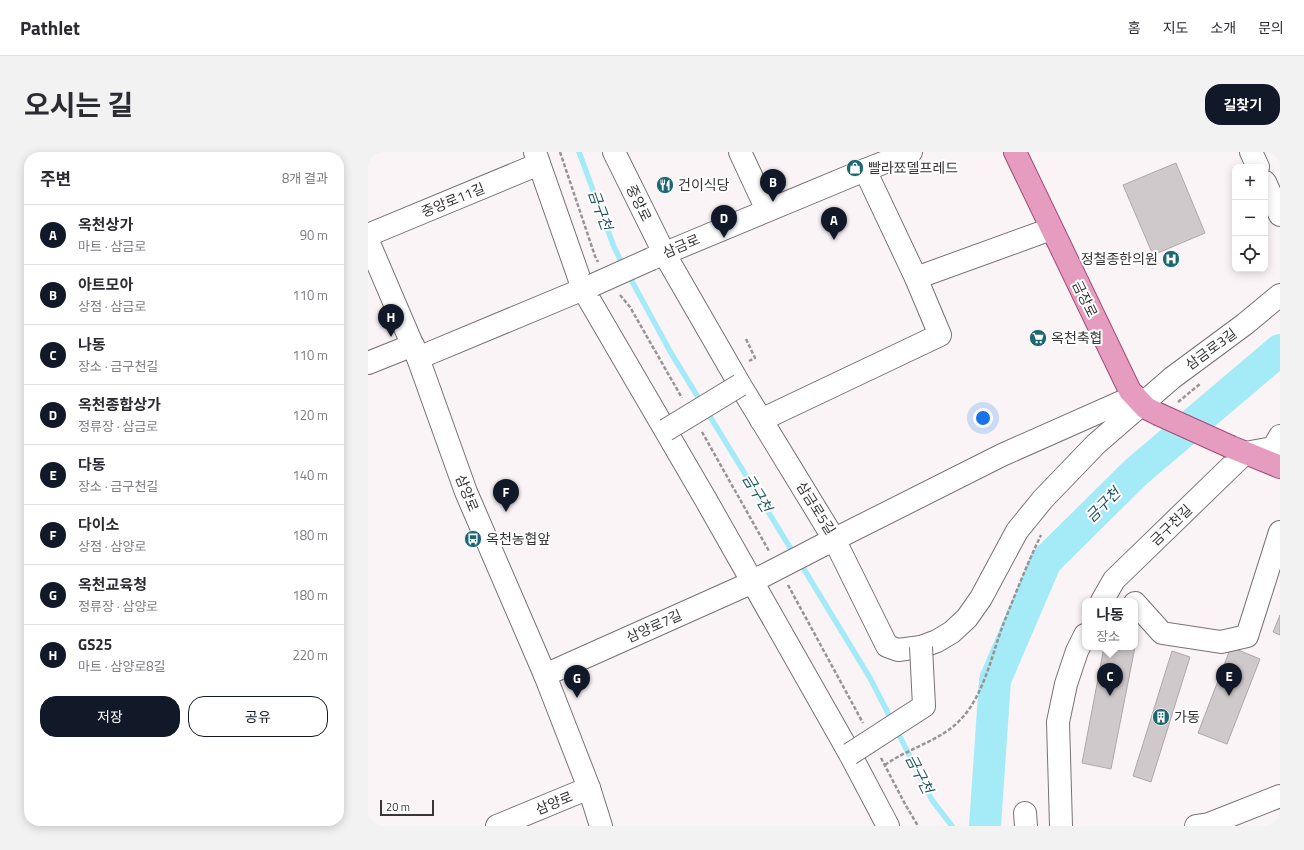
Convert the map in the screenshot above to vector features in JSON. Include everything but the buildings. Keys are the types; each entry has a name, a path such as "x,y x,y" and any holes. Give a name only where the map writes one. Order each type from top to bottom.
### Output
{"main road":[{"name":"금장로","path":"1015,152 1130,391 1152,405"},
{"path":"1152,405 1238,450 1280,466"}],"street":[{"name":"중앙로","path":"614,152 658,256"},
{"path":"740,152 767,210"},
{"name":"삼금로","path":"592,280 658,256 865,170 886,157 911,152"},
{"path":"1251,152 1257,164"},
{"name":"중앙로11길","path":"368,235 537,158 592,280 666,430 758,579 888,826"},
{"path":"761,420 940,335 916,278 865,170"},
{"path":"1268,189 1280,215"},
{"path":"916,278 1051,229"},
{"name":"삼양로","path":"368,241 415,351 466,492 545,675 589,788 601,826"},
{"name":"삼금로5길","path":"658,256 761,420 829,542 1002,455 1152,405"},
{"path":"368,363 415,351 592,280"},
{"name":"삼금로3길","path":"829,542 888,646 898,650 921,647 937,641 947,635 967,618 980,598 1017,531 1038,505 1096,444 1152,405 1172,378 1245,324 1280,295"},
{"path":"666,430 740,385"},
{"path":"1238,450 1274,448 1280,436"},
{"name":"금구천길","path":"1104,598 1114,580 1238,450"},
{"path":"1138,606 1162,633 1221,642 1247,636 1280,532"},
{"name":"삼양로7길","path":"545,675 758,579 829,542"},
{"path":"1114,580 1130,598"},
{"path":"1061,826 1058,722 1066,684 1082,642"},
{"path":"850,754 924,706 921,647"},
{"name":"삼양로","path":"496,826 589,788"},
{"path":"1196,826 1209,824 1280,796"}],"path":[{"path":"560,152 595,256 592,280"},
{"path":"616,290 630,307 683,399"},
{"path":"1152,405 1203,382"},
{"path":"698,425 772,555"},
{"path":"885,765 942,734 956,724 974,702 1022,578 1043,531"},
{"path":"786,581 864,724"},
{"path":"878,751 904,804 918,826"}],"waterway":[{"name":"금구천","path":"579,152 614,247 624,267"},
{"name":"금구천","path":"628,274 671,353 701,402"},
{"name":"금구천","path":"985,826 995,680 1046,561 1136,472 1280,350"},
{"name":"금구천","path":"706,410 794,554"},
{"name":"금구천","path":"799,561 870,678 892,721"},
{"name":"금구천","path":"896,729 932,800 952,826"}],"place":[{"name":"빨라쬬델프레드","path":"855,168"},
{"name":"건이식당","path":"665,185"},
{"name":"아트모아","path":"773,202"},
{"name":"옥천종합상가","path":"724,238"},
{"name":"옥천상가","path":"834,240"},
{"name":"정철종한의원","path":"1171,259"},
{"name":"GS25","path":"391,337"},
{"name":"옥천축협","path":"1038,338"},
{"name":"다이소","path":"506,512"},
{"name":"옥천농협앞","path":"473,539"},
{"name":"나동","path":"1110,696"},
{"name":"다동","path":"1229,696"},
{"name":"옥천교육청","path":"577,698"},
{"name":"가동","path":"1161,717"}]}
